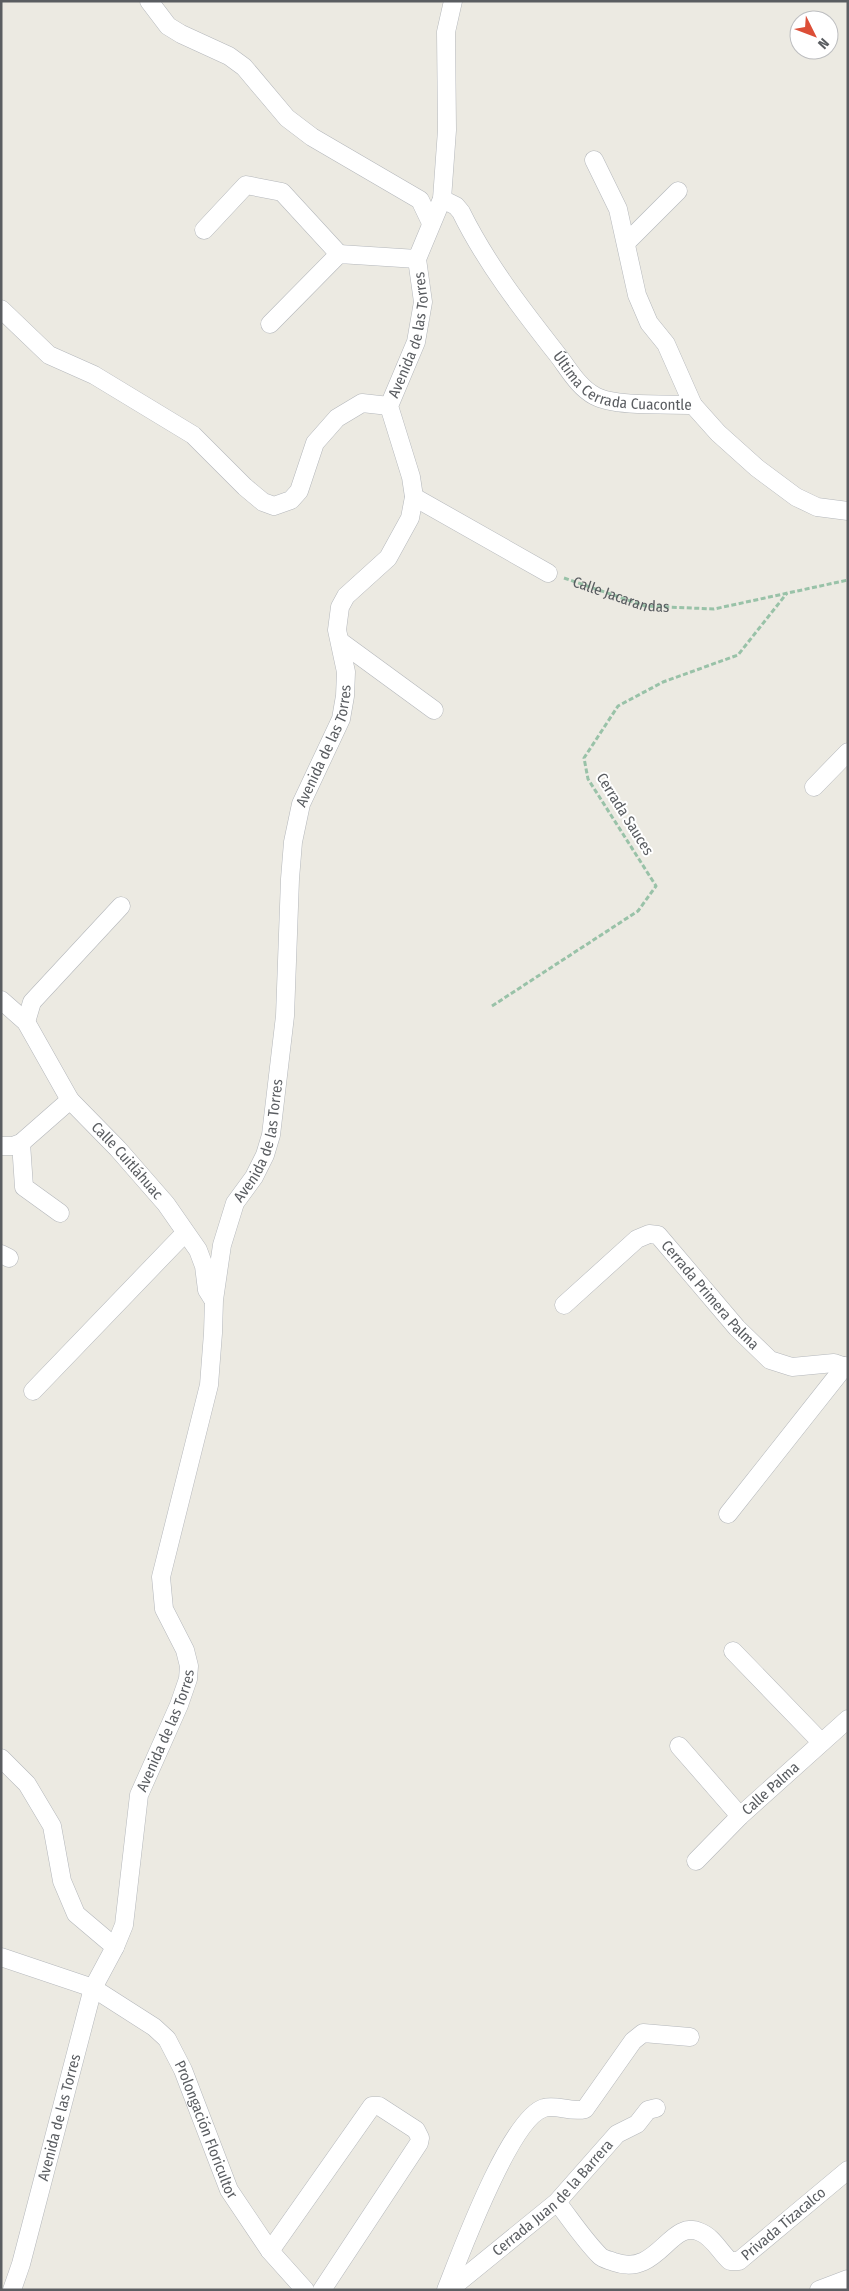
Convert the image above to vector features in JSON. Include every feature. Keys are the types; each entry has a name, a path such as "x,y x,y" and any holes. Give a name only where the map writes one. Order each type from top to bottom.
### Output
{"street":[{"path":"149,1 168,26 229,56 244,67 287,118 312,137 420,200 431,223"},
{"name":"Avenida de las Torres","path":"12,2290 21,2264 93,1988 115,1947 124,1925 139,1795 179,1705 188,1680 189,1666 185,1650 164,1609 161,1577 206,1402 213,1333 214,1300 222,1245 235,1202 254,1177 265,1155 271,1135 285,1016 289,889 294,842 301,804 342,719 346,672 337,630 340,607 346,596 388,558 410,518 414,497 405,456 390,406 416,342 423,302 417,259 442,199 447,130 446,32 453,1"},
{"path":"594,160 618,209 637,295 648,323 666,344 693,405"},
{"path":"204,230 246,185 282,192 339,254 417,259"},
{"path":"626,243 678,191"},
{"name":"Última Cerrada Cuacontle","path":"442,199 456,206 483,255 579,384 596,397 616,402 693,405 718,433 757,468 796,497 817,507 848,511"},
{"path":"270,324 339,254"},
{"path":"1,309 49,355 94,375 192,435 262,502 274,506 291,500 299,491 315,442 337,418 362,403 390,406"},
{"path":"414,497 548,573"},
{"path":"341,642 434,710"},
{"path":"814,787 848,752"},
{"path":"26,1022 32,1002 122,906"},
{"name":"Calle Cuitláhuac","path":"1,1000 26,1022 70,1100 118,1148 166,1204 198,1250 204,1266 207,1290 214,1300"},
{"path":"1,1146 13,1146 21,1143 70,1100"},
{"path":"21,1143 24,1187 60,1213"},
{"path":"33,1391 185,1233"},
{"name":"Cerrada Primera Palma","path":"564,1305 637,1239 649,1234 658,1235 737,1328 770,1360 792,1366 834,1363 846,1367"},
{"path":"728,1514 846,1367"},
{"path":"733,1651 821,1742"},
{"name":"Calle Palma","path":"696,1861 740,1816 848,1719"},
{"path":"678,1746 740,1816"},
{"path":"1,1758 27,1784 52,1826 62,1882 76,1914 115,1947"},
{"name":"Prolongación Floricultor","path":"1,1957 93,1988 154,2027 167,2039 183,2070 230,2190 270,2251 305,2290"},
{"path":"447,2290 493,2176 525,2123 546,2107 576,2112 585,2109 633,2041 643,2033 690,2037"},
{"path":"270,2251 372,2106 379,2106 416,2130 420,2138 418,2143 322,2290"},
{"name":"Cerrada Juan de la Barrera","path":"447,2290 556,2202 617,2134 637,2124 648,2110 656,2108"},
{"name":"Privada Tizacalco","path":"556,2202 601,2258 626,2266 643,2264 679,2234 688,2230 699,2231 709,2237 730,2261 739,2260 848,2170"},
{"path":"819,2290 848,2279"}],"path":[{"name":"Calle Jacarandas","path":"548,573 645,606 714,610 848,580"},
{"name":"Cerrada Sauces","path":"492,1006 638,911 656,886 588,779 584,758 618,706 662,682 738,655 787,593"}]}
